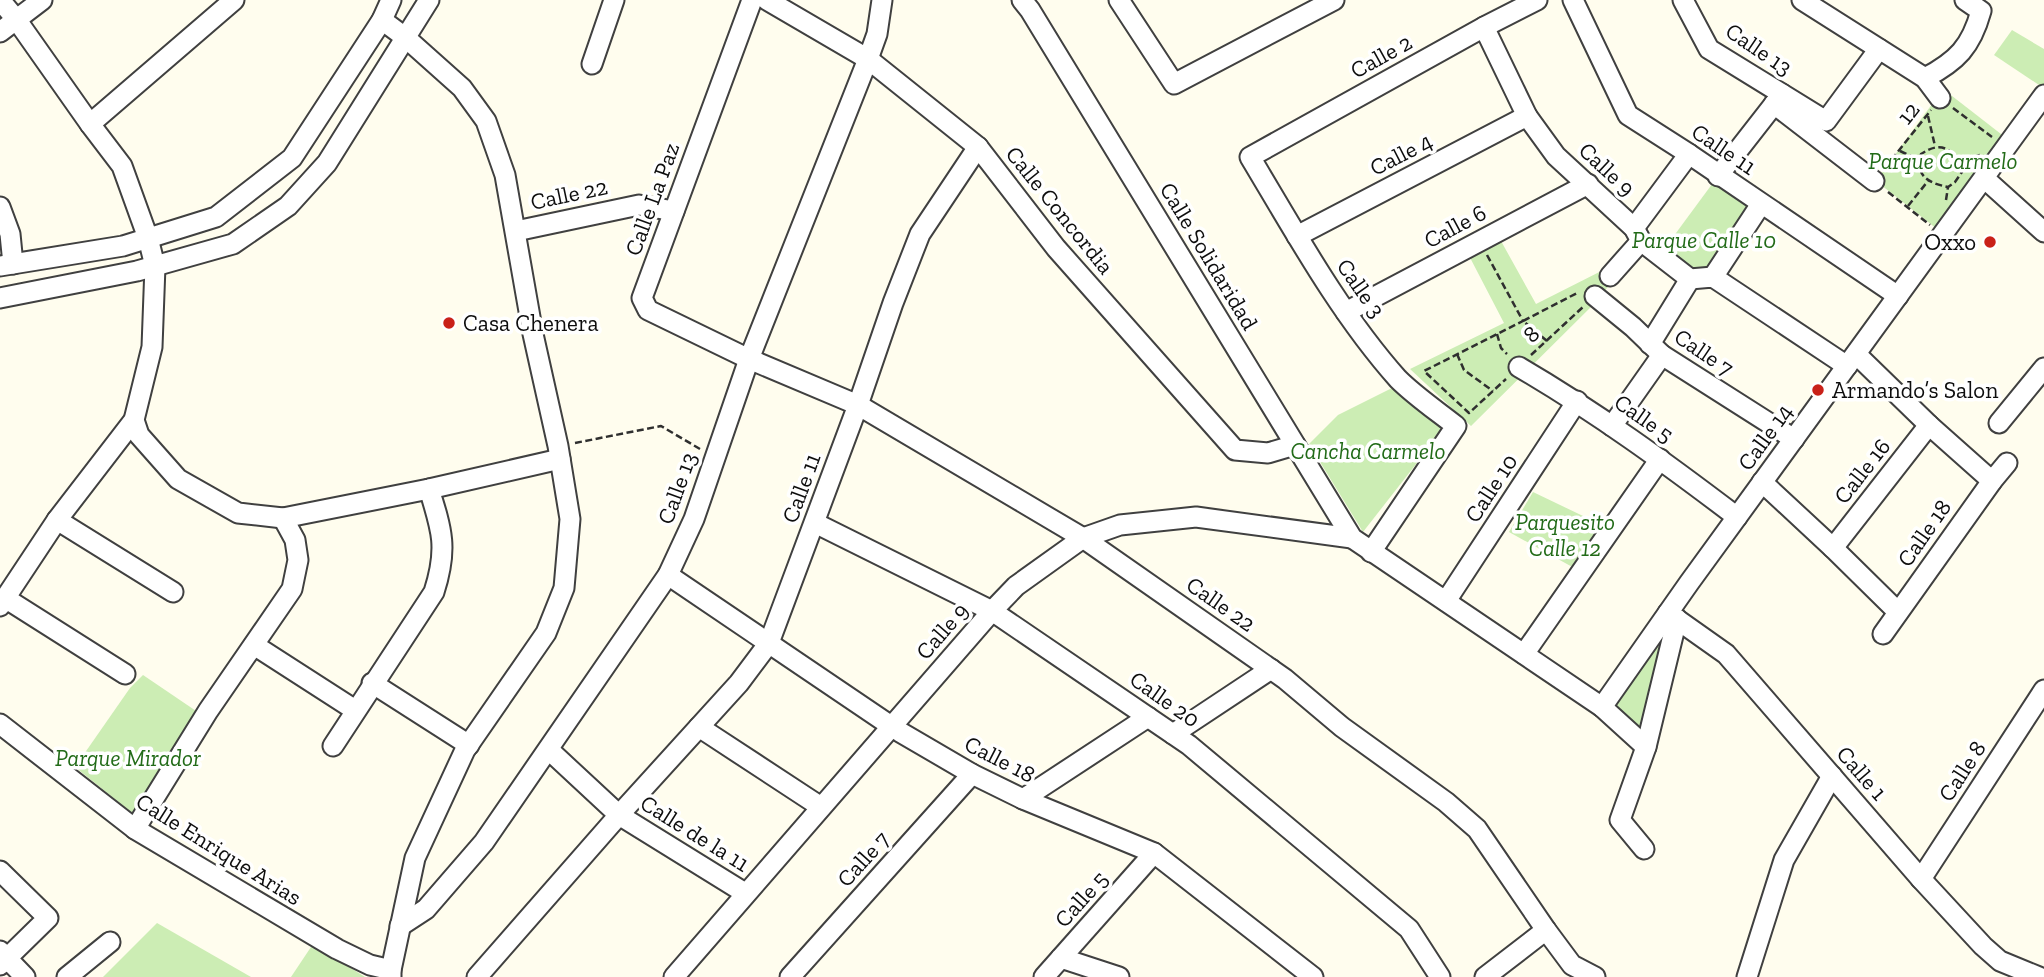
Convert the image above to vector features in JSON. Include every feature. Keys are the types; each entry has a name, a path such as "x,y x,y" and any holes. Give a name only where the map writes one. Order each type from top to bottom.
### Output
{"street":[{"path":"0,0 122,166 155,266 152,346 134,420 57,520 3,602 125,674"},
{"path":"0,32 41,0"},
{"path":"90,124 234,0"},
{"path":"0,207 10,234 6,265 123,246 215,217 292,158 382,20 391,0"},
{"path":"0,298 138,271 233,244 288,206 327,163 429,0"},
{"path":"592,64 614,0"},
{"name":"Calle La Paz","path":"748,359 648,310 642,298 752,0"},
{"name":"Calle Concordia","path":"767,0 868,59 978,147 1056,248 1235,450 1268,453 1295,445"},
{"name":"Calle 13","path":"400,926 426,909 484,842 668,575 694,519 748,359 868,59 877,34 881,0"},
{"name":"Calle Solidaridad","path":"1022,0 1352,538"},
{"path":"1123,1 1174,85 1334,0"},
{"name":"Calle 2","path":"1250,157 1537,0"},
{"name":"Calle 11","path":"1573,0 1628,115 1898,296"},
{"name":"Calle 13","path":"1683,0 1709,49 1778,99 1874,181"},
{"path":"1802,0 1925,78 1934,106"},
{"path":"1925,78 1942,69 1965,50 1978,22 1973,5"},
{"path":"382,20 462,88 486,121 505,175 570,519 564,588 546,633 469,745 415,858 391,974"},
{"name":"Calle 9","path":"1484,27 1527,116 1556,156 1588,184 1637,235 1690,279"},
{"name":"Calle 13","path":"1778,99 1826,121 1879,49"},
{"name":"Calle 14","path":"1602,707 1673,616 1737,517 2044,95"},
{"path":"1718,176 1778,99"},
{"name":"Calle 4","path":"1297,236 1527,116"},
{"name":"Calle 11","path":"477,977 739,683 769,643 920,234 978,147"},
{"path":"1610,276 1689,154"},
{"name":"Calle 3","path":"1250,157 1346,312 1399,380 1463,420"},
{"path":"1984,178 2044,232"},
{"name":"Calle 6","path":"1346,312 1588,184"},
{"path":"1713,277 1761,204"},
{"name":"Calle 22","path":"516,230 639,205 674,211"},
{"path":"1612,426 1656,350 1690,279 1713,277 1851,360 1992,481"},
{"name":"Calle 7","path":"1595,296 1656,350 1794,439"},
{"name":"Calle 22","path":"748,359 858,405 1083,538 1285,678 1342,727 1446,802 1477,829 1572,965 1595,977"},
{"name":"Calle 5","path":"1519,367 1577,401 1737,517"},
{"path":"1999,423 2044,368"},
{"name":"Calle 10","path":"1446,601 1577,401"},
{"path":"134,420 139,435 177,479 238,513 283,518 429,489 559,453"},
{"path":"1371,552 1463,420"},
{"name":"Calle 16","path":"1833,548 1929,425"},
{"path":"1524,654 1660,459"},
{"name":"Calle 18","path":"1883,634 2007,463"},
{"path":"1762,482 1899,612"},
{"path":"333,746 434,592 443,550 441,527 429,489"},
{"name":"Calle 9","path":"674,977 992,611 1016,586 1083,538 1120,525 1196,517 1352,538"},
{"path":"135,829 208,711 292,589 298,561 295,540 283,518"},
{"path":"57,520 173,592"},
{"name":"Calle 20","path":"815,523 992,611 1189,745 1409,929 1440,977"},
{"path":"1352,538 1602,707 1646,747"},
{"name":"Calle 18","path":"668,575 892,727 972,774 1023,799 1154,853 1313,977"},
{"name":"Calle 14","path":"1644,849 1620,820 1646,747 1673,616"},
{"name":"Calle 1","path":"1673,616 1726,654 1921,879 1983,946 1997,969"},
{"path":"254,645 355,710"},
{"path":"1173,734 1271,669"},
{"path":"372,683 469,745"},
{"name":"Calle 8","path":"1921,879 2044,690"},
{"path":"1023,799 1148,717"},
{"name":"Calle Enrique Arias","path":"0,724 135,829 337,949 391,974"},
{"path":"699,727 821,807"},
{"path":"549,750 619,815"},
{"name":"Calle 7","path":"790,977 972,774"},
{"path":"1747,977 1784,860 1832,776"},
{"name":"Calle de la 11","path":"619,815 745,894"},
{"name":"Calle 5","path":"1044,977 1154,853"},
{"path":"0,871 48,918 2,958 25,977"},
{"path":"1485,977 1546,930"},
{"path":"68,977 110,942"},
{"path":"1061,958 1119,977"},
{"path":"1997,969 2039,977"}],"path":[{"path":"1934,106 1936,146"},
{"path":"1934,106 2006,148"},
{"name":"12","path":"1874,181 1934,106"},
{"path":"1936,146 1945,148 1954,155 1962,172 1948,187 1928,181 1923,175 1919,160 1921,154 1936,146"},
{"path":"1959,163 2006,148"},
{"path":"1899,151 1919,160"},
{"path":"1874,181 1942,234"},
{"path":"1907,207 1928,181"},
{"path":"1479,241 1523,321 1547,341"},
{"path":"1463,420 1424,371 1610,276"},
{"name":"8","path":"1463,420 1595,296"},
{"path":"1497,334 1501,348 1519,367"},
{"path":"1457,354 1464,370 1493,391"},
{"path":"559,453 661,426 715,458"}],"green space":[{"path":"2012,30 2044,49 2042,87 1994,55"},
{"name":"Parque Carmelo","path":"1943,89 2010,141 1942,233 1876,181"},
{"name":"Parque Calle 10","path":"1718,176 1761,204 1707,282 1662,252"},
{"path":"1496,232 1536,304 1629,257 1599,299 1471,426 1410,369 1504,323 1465,248"},
{"name":"Cancha Carmelo","path":"1394,387 1445,427 1363,532 1309,444 1338,415"},
{"name":"Parquesito Calle 12","path":"1533,492 1606,527 1576,569 1509,532"},
{"path":"1668,634 1644,736 1612,705"},
{"name":"Parque Mirador","path":"143,675 202,715 137,817 75,767 130,688"},
{"path":"157,923 251,977 103,977"},
{"path":"313,944 365,977 291,977"}],"place":[{"name":"Oxxo","path":"1990,242"},
{"name":"Casa Chenera","path":"449,323"},
{"name":"Armando’s Salon","path":"1818,390"}]}
